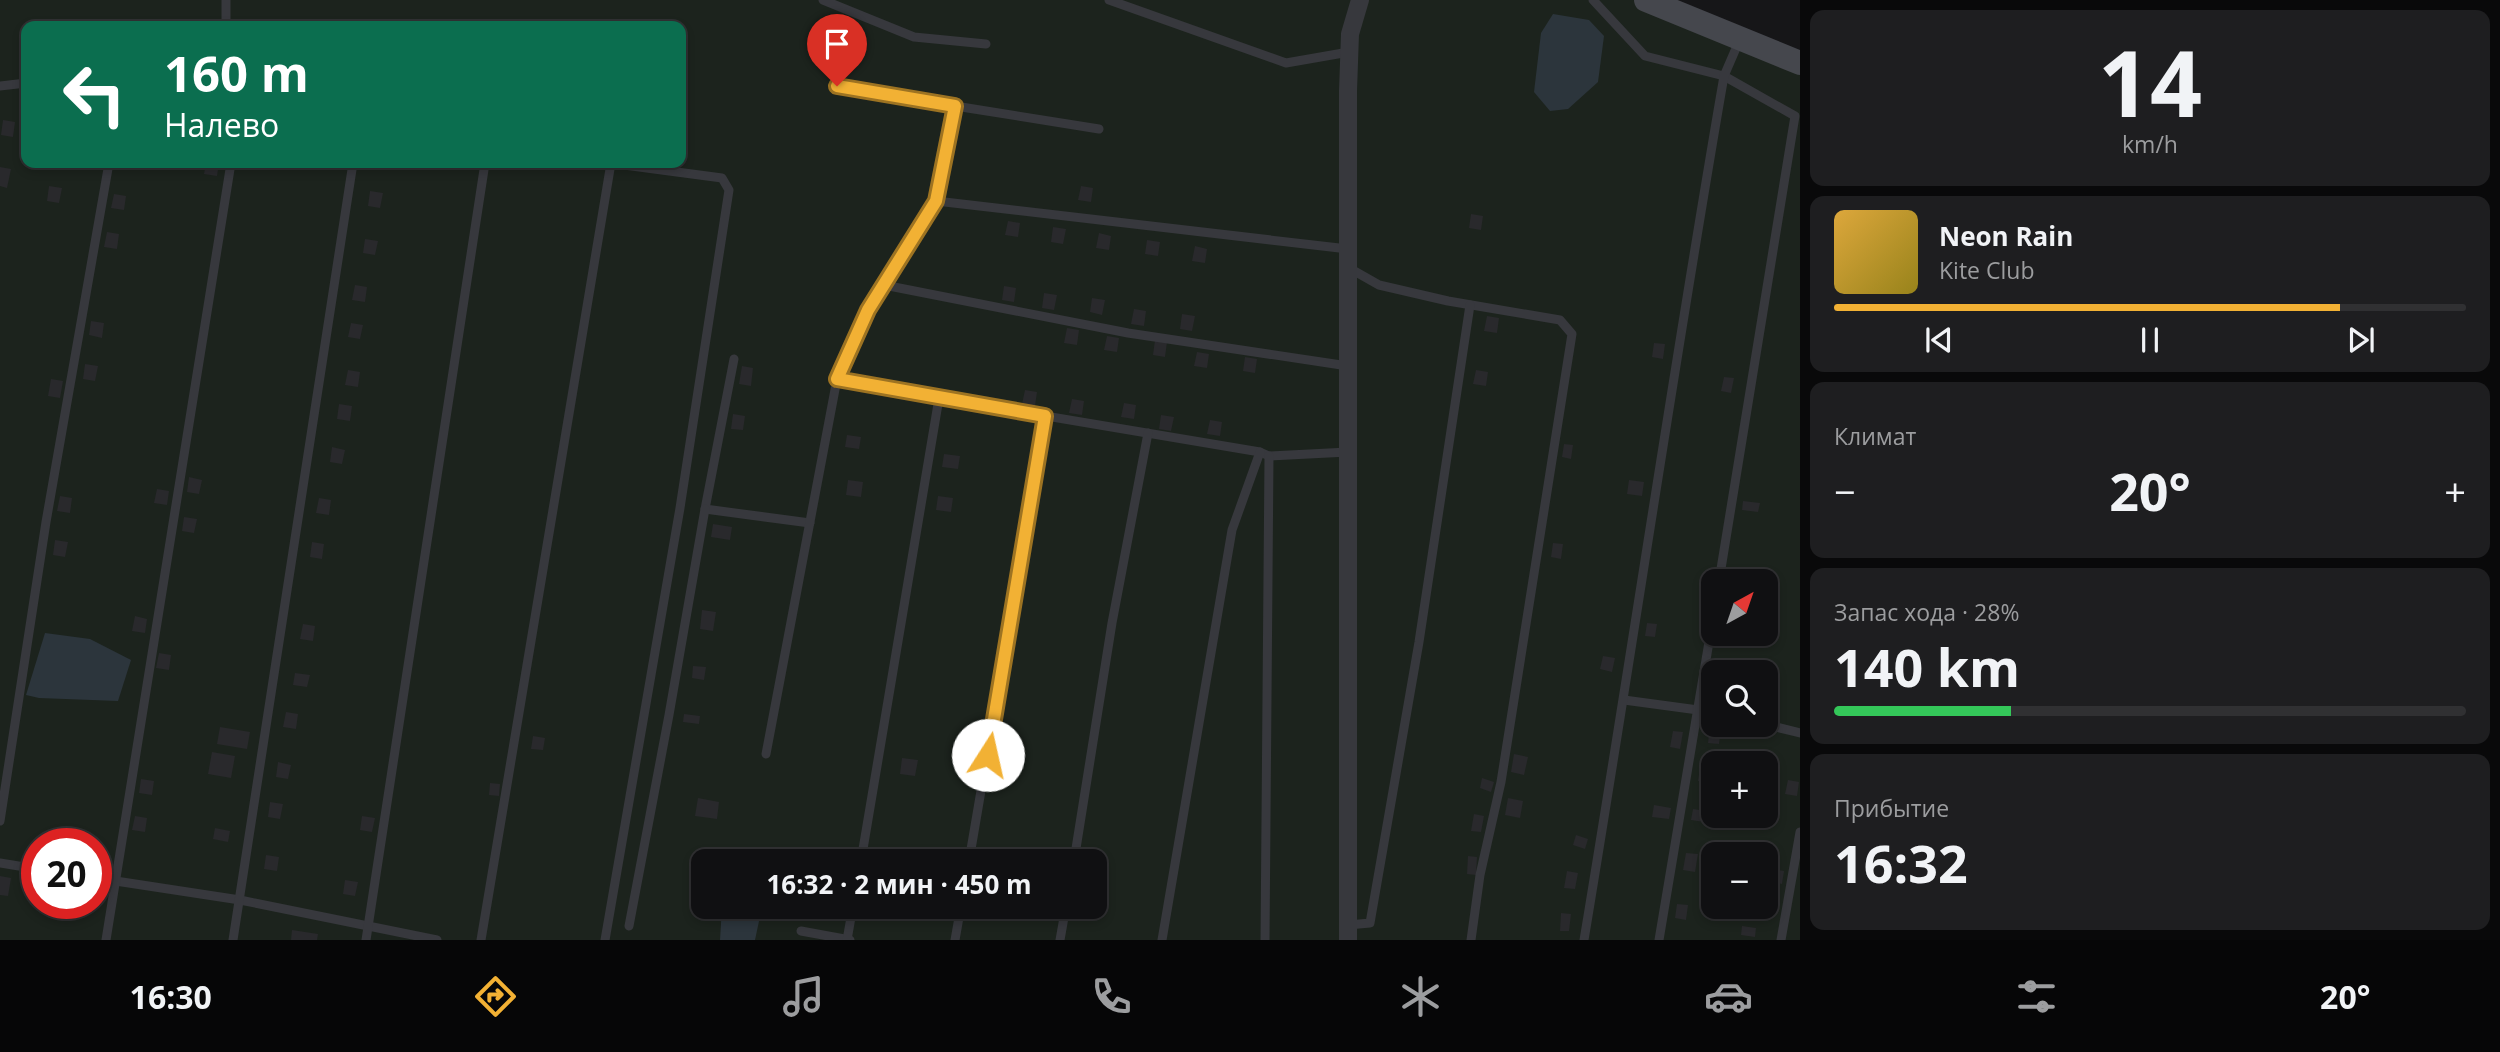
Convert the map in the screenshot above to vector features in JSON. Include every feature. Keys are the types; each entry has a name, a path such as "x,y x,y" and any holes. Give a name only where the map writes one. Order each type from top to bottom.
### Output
{"street":[{"path":"1348,932 1349,52 1350,34 1360,0"},
{"path":"1646,0 1800,64"}],"lane":[{"path":"226,0 226,21"},
{"path":"824,0 914,37 986,44"},
{"path":"1109,0 1286,63 1349,52"},
{"path":"1593,0 1645,56 1724,76 1795,116 1721,569"},
{"path":"1584,940 1679,340 1724,76 1740,39"},
{"path":"0,86 21,84"},
{"path":"837,86 1098,129"},
{"path":"765,754 837,379 868,310 936,201 955,106"},
{"path":"0,821 46,522 108,168"},
{"path":"106,940 230,168"},
{"path":"233,940 352,168"},
{"path":"366,940 484,168"},
{"path":"481,940 609,168"},
{"path":"605,940 680,508 729,190 722,178 647,168"},
{"path":"936,201 1348,249"},
{"path":"1348,268 1378,285 1470,305 1560,320 1572,334 1501,782 1480,875 1471,940"},
{"path":"884,285 1128,333 1348,366"},
{"path":"1348,932 1370,922 1416,655 1470,305"},
{"path":"629,926 734,359"},
{"path":"837,379 1264,454 1348,452"},
{"path":"863,849 939,398"},
{"path":"971,849 1045,416"},
{"path":"1076,849 1112,623 1148,433"},
{"path":"1162,940 1232,530 1264,454"},
{"path":"1264,454 1265,940"},
{"path":"705,509 810,523"},
{"path":"1659,940 1708,646"},
{"path":"1624,700 1701,710"},
{"path":"1778,728 1800,733"},
{"path":"1781,940 1800,832"},
{"path":"0,863 21,866"},
{"path":"112,880 240,900 438,940"},
{"path":"801,931 849,940 851,919"},
{"path":"955,940 959,919"},
{"path":"1060,940 1064,919"}],"shaded area":[{"path":"0,0 1646,0 1800,63 1800,940 0,940"},
{"path":"1553,14 1589,20 1604,36 1598,82 1568,109 1550,111 1534,92 1541,33"},
{"path":"45,633 90,639 131,660 118,701 39,698 26,695"},
{"path":"721,919 759,919 755,940 720,940"}],"building":[{"path":"3,120 15,122 13,137 1,135"},
{"path":"0,167 11,169 7,188 0,186"},
{"path":"205,168 218,168 217,176 204,174"},
{"path":"49,186 62,188 59,203 47,201"},
{"path":"1081,186 1093,188 1091,202 1078,200"},
{"path":"370,191 383,193 380,208 368,206"},
{"path":"114,194 126,196 124,210 111,208"},
{"path":"1471,214 1483,216 1481,230 1469,228"},
{"path":"1008,221 1020,223 1018,237 1005,235"},
{"path":"1053,227 1066,229 1063,244 1051,242"},
{"path":"107,232 119,234 117,249 104,247"},
{"path":"1099,233 1111,236 1109,250 1096,248"},
{"path":"365,239 378,241 375,255 363,253"},
{"path":"1147,240 1160,242 1158,256 1145,254"},
{"path":"1195,246 1207,249 1205,263 1192,261"},
{"path":"355,285 367,287 365,302 352,300"},
{"path":"1004,286 1016,288 1014,302 1002,300"},
{"path":"1044,293 1057,295 1054,310 1042,308"},
{"path":"1092,298 1105,300 1102,315 1090,312"},
{"path":"1134,309 1146,311 1144,326 1131,324"},
{"path":"1182,314 1195,316 1192,331 1180,329"},
{"path":"1487,316 1499,318 1497,333 1484,331"},
{"path":"91,321 104,323 102,338 89,335"},
{"path":"351,323 363,325 360,339 348,337"},
{"path":"1067,328 1079,330 1077,345 1064,343"},
{"path":"1107,336 1119,338 1117,352 1104,350"},
{"path":"1155,340 1167,342 1165,357 1153,355"},
{"path":"1654,343 1665,344 1663,359 1652,357"},
{"path":"1197,352 1209,354 1207,368 1194,366"},
{"path":"1245,357 1257,359 1255,373 1243,371"},
{"path":"85,364 98,366 95,381 83,379"},
{"path":"742,366 753,368 751,386 739,384"},
{"path":"348,370 360,372 358,387 345,385"},
{"path":"1476,370 1488,372 1486,386 1473,384"},
{"path":"1724,377 1734,378 1731,393 1721,391"},
{"path":"51,379 63,381 60,398 48,396"},
{"path":"1025,390 1037,392 1035,406 1022,404"},
{"path":"1072,399 1084,401 1082,415 1069,413"},
{"path":"1124,403 1136,405 1134,419 1121,417"},
{"path":"339,404 352,406 350,421 337,419"},
{"path":"733,414 745,416 743,430 731,429"},
{"path":"1161,415 1174,417 1171,431 1159,429"},
{"path":"1210,420 1222,422 1220,436 1207,434"},
{"path":"847,435 861,437 859,449 845,447"},
{"path":"1564,444 1573,445 1571,459 1562,457"},
{"path":"332,447 345,450 342,464 330,462"},
{"path":"944,454 960,456 958,469 942,467"},
{"path":"189,477 202,480 199,494 187,492"},
{"path":"848,480 863,482 861,497 846,495"},
{"path":"1629,480 1644,482 1642,496 1627,494"},
{"path":"157,489 169,491 167,505 154,503"},
{"path":"60,496 72,498 70,513 57,511"},
{"path":"938,496 953,498 951,512 936,510"},
{"path":"319,498 331,500 329,515 316,513"},
{"path":"1743,501 1760,503 1758,512 1742,510"},
{"path":"184,517 197,519 194,533 182,531"},
{"path":"713,524 732,527 730,540 711,537"},
{"path":"55,540 68,542 65,557 53,555"},
{"path":"312,542 324,544 322,559 310,557"},
{"path":"1553,543 1563,544 1561,559 1551,557"},
{"path":"702,610 716,612 713,631 700,629"},
{"path":"135,616 147,619 145,633 132,631"},
{"path":"1647,623 1657,624 1655,637 1645,636"},
{"path":"303,624 315,626 313,641 300,639"},
{"path":"159,653 171,655 169,670 156,668"},
{"path":"1603,656 1615,658 1612,672 1600,669"},
{"path":"693,666 706,667 704,680 692,678"},
{"path":"295,673 310,675 307,687 293,685"},
{"path":"286,712 298,714 296,729 283,727"},
{"path":"684,714 700,716 699,724 683,722"},
{"path":"220,727 250,732 247,749 217,744"},
{"path":"1673,731 1683,732 1680,749 1670,747"},
{"path":"533,736 545,738 543,750 531,749"},
{"path":"1709,737 1720,737 1719,744 1708,743"},
{"path":"212,752 235,756 231,778 208,774"},
{"path":"1514,754 1528,757 1524,775 1511,772"},
{"path":"902,758 918,760 915,776 900,774"},
{"path":"278,762 291,765 288,779 276,777"},
{"path":"1482,778 1494,782 1491,792 1480,788"},
{"path":"141,779 154,781 152,795 139,793"},
{"path":"1788,780 1799,782 1797,796 1785,794"},
{"path":"490,783 500,784 499,796 489,795"},
{"path":"698,798 719,802 717,819 695,816"},
{"path":"1508,798 1523,801 1520,818 1505,815"},
{"path":"270,802 283,804 280,819 268,817"},
{"path":"1654,805 1671,808 1669,819 1652,817"},
{"path":"1693,809 1701,810 1701,822 1691,820"},
{"path":"1474,814 1484,816 1481,832 1471,831"},
{"path":"135,816 147,818 145,832 132,830"},
{"path":"362,816 375,818 372,832 360,830"},
{"path":"215,828 230,831 228,842 213,839"},
{"path":"1576,835 1588,839 1585,849 1573,845"},
{"path":"1686,853 1698,854 1695,872 1683,870"},
{"path":"266,855 279,857 277,871 264,869"},
{"path":"1468,856 1477,857 1476,875 1467,874"},
{"path":"1778,870 1784,871 1782,884 1778,883"},
{"path":"1567,871 1578,873 1575,889 1564,888"},
{"path":"0,876 11,878 8,896 0,895"},
{"path":"345,880 358,882 355,896 343,894"},
{"path":"1677,904 1688,905 1686,920 1675,918"},
{"path":"1561,913 1571,914 1569,931 1560,931"},
{"path":"1742,926 1756,928 1755,937 1741,935"},
{"path":"292,930 318,934 317,940 291,940"}],"route":[{"path":"837,86 955,106 936,201 868,310 837,379 1045,416 988,755"}]}
